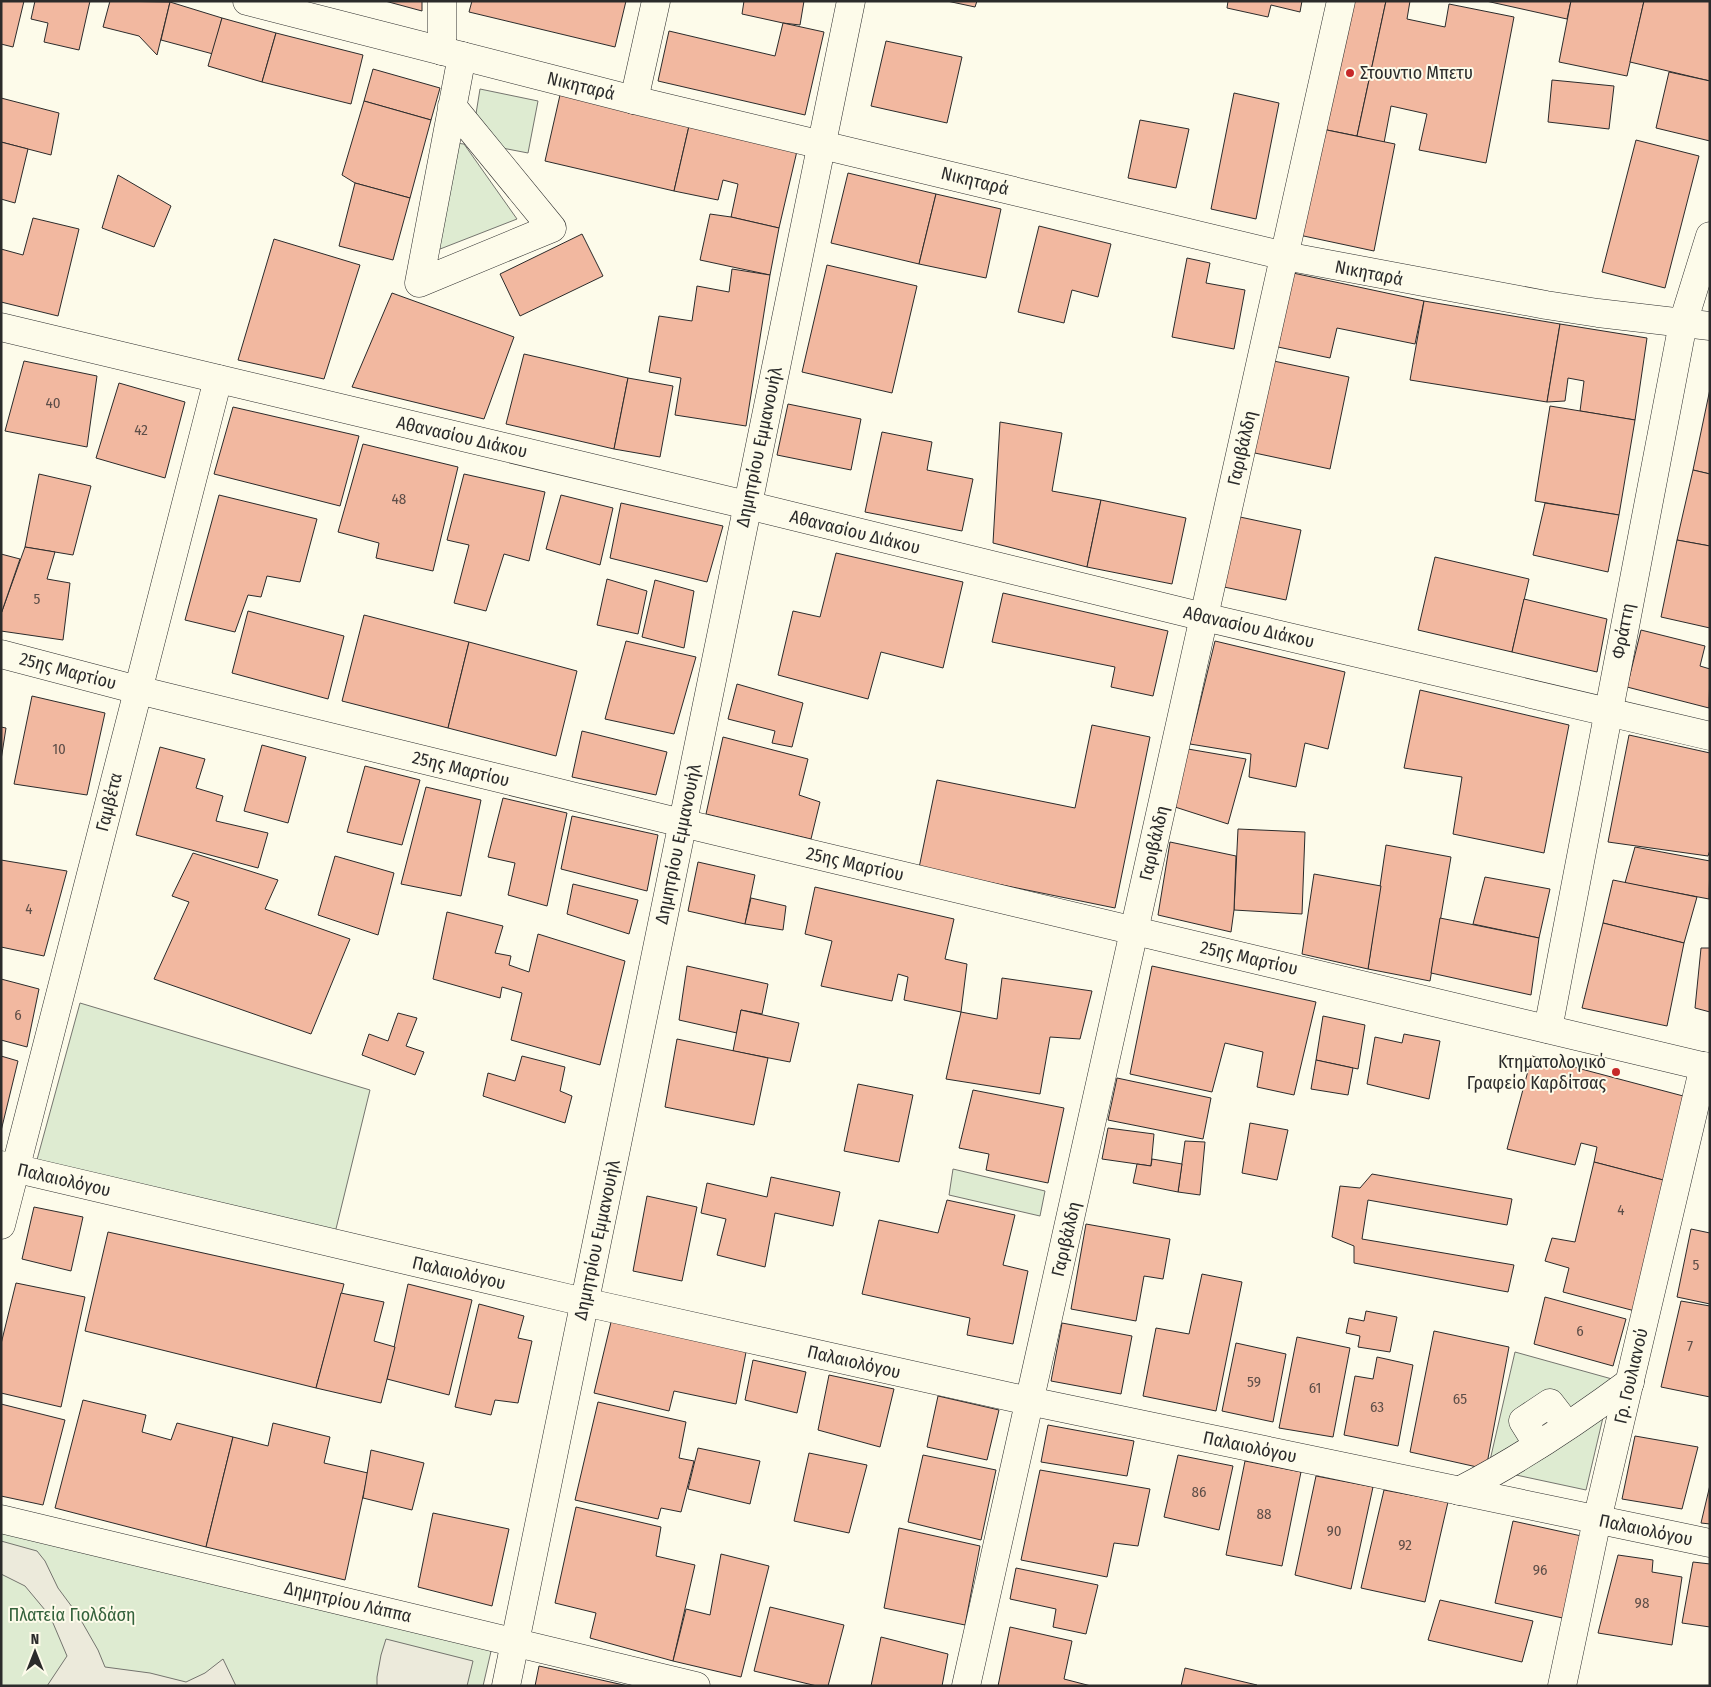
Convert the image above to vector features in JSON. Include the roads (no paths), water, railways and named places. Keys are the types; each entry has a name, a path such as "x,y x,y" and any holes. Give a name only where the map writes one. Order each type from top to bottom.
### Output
{"street":[{"name":"Νικηταρά","path":"247,1 634,100 1285,256 1546,305 1710,326"},
{"path":"442,1 452,53 452,106 419,283 552,228 452,106"},
{"path":"634,100 656,1"},
{"name":"Δημητρίου Εμμανουήλ","path":"506,1686 850,1"},
{"name":"Γαριβάλδη","path":"966,1686 1341,1"},
{"name":"Φράττη","path":"1548,1029 1683,323 1710,236"},
{"name":"Αθανασίου Διάκου","path":"1,327 747,505 1204,617 1710,736"},
{"name":"Γαμβέτα","path":"1,1225 8,1166 138,690 218,379"},
{"name":"25ης Μαρτίου","path":"1,654 138,690 682,823 1707,1067"},
{"name":"Γρ. Γουλιανού","path":"1562,1686 1630,1382 1707,1067"},
{"name":"Παλαιολόγου","path":"8,1166 584,1302 1029,1401 1710,1543"},
{"path":"1459,1491 1498,1470 1630,1382"},
{"name":"Δημητρίου Λάππα","path":"1,1519 696,1686"}],"place":[{"name":"Στουντιο Μπετυ","path":"1350,73"},
{"name":"Κτηματολογικό Γραφείο Καρδίτσας","path":"1616,1072"}],"park label":[{"name":"Πλατεία Γιολδάση","path":"72,1615"}]}
